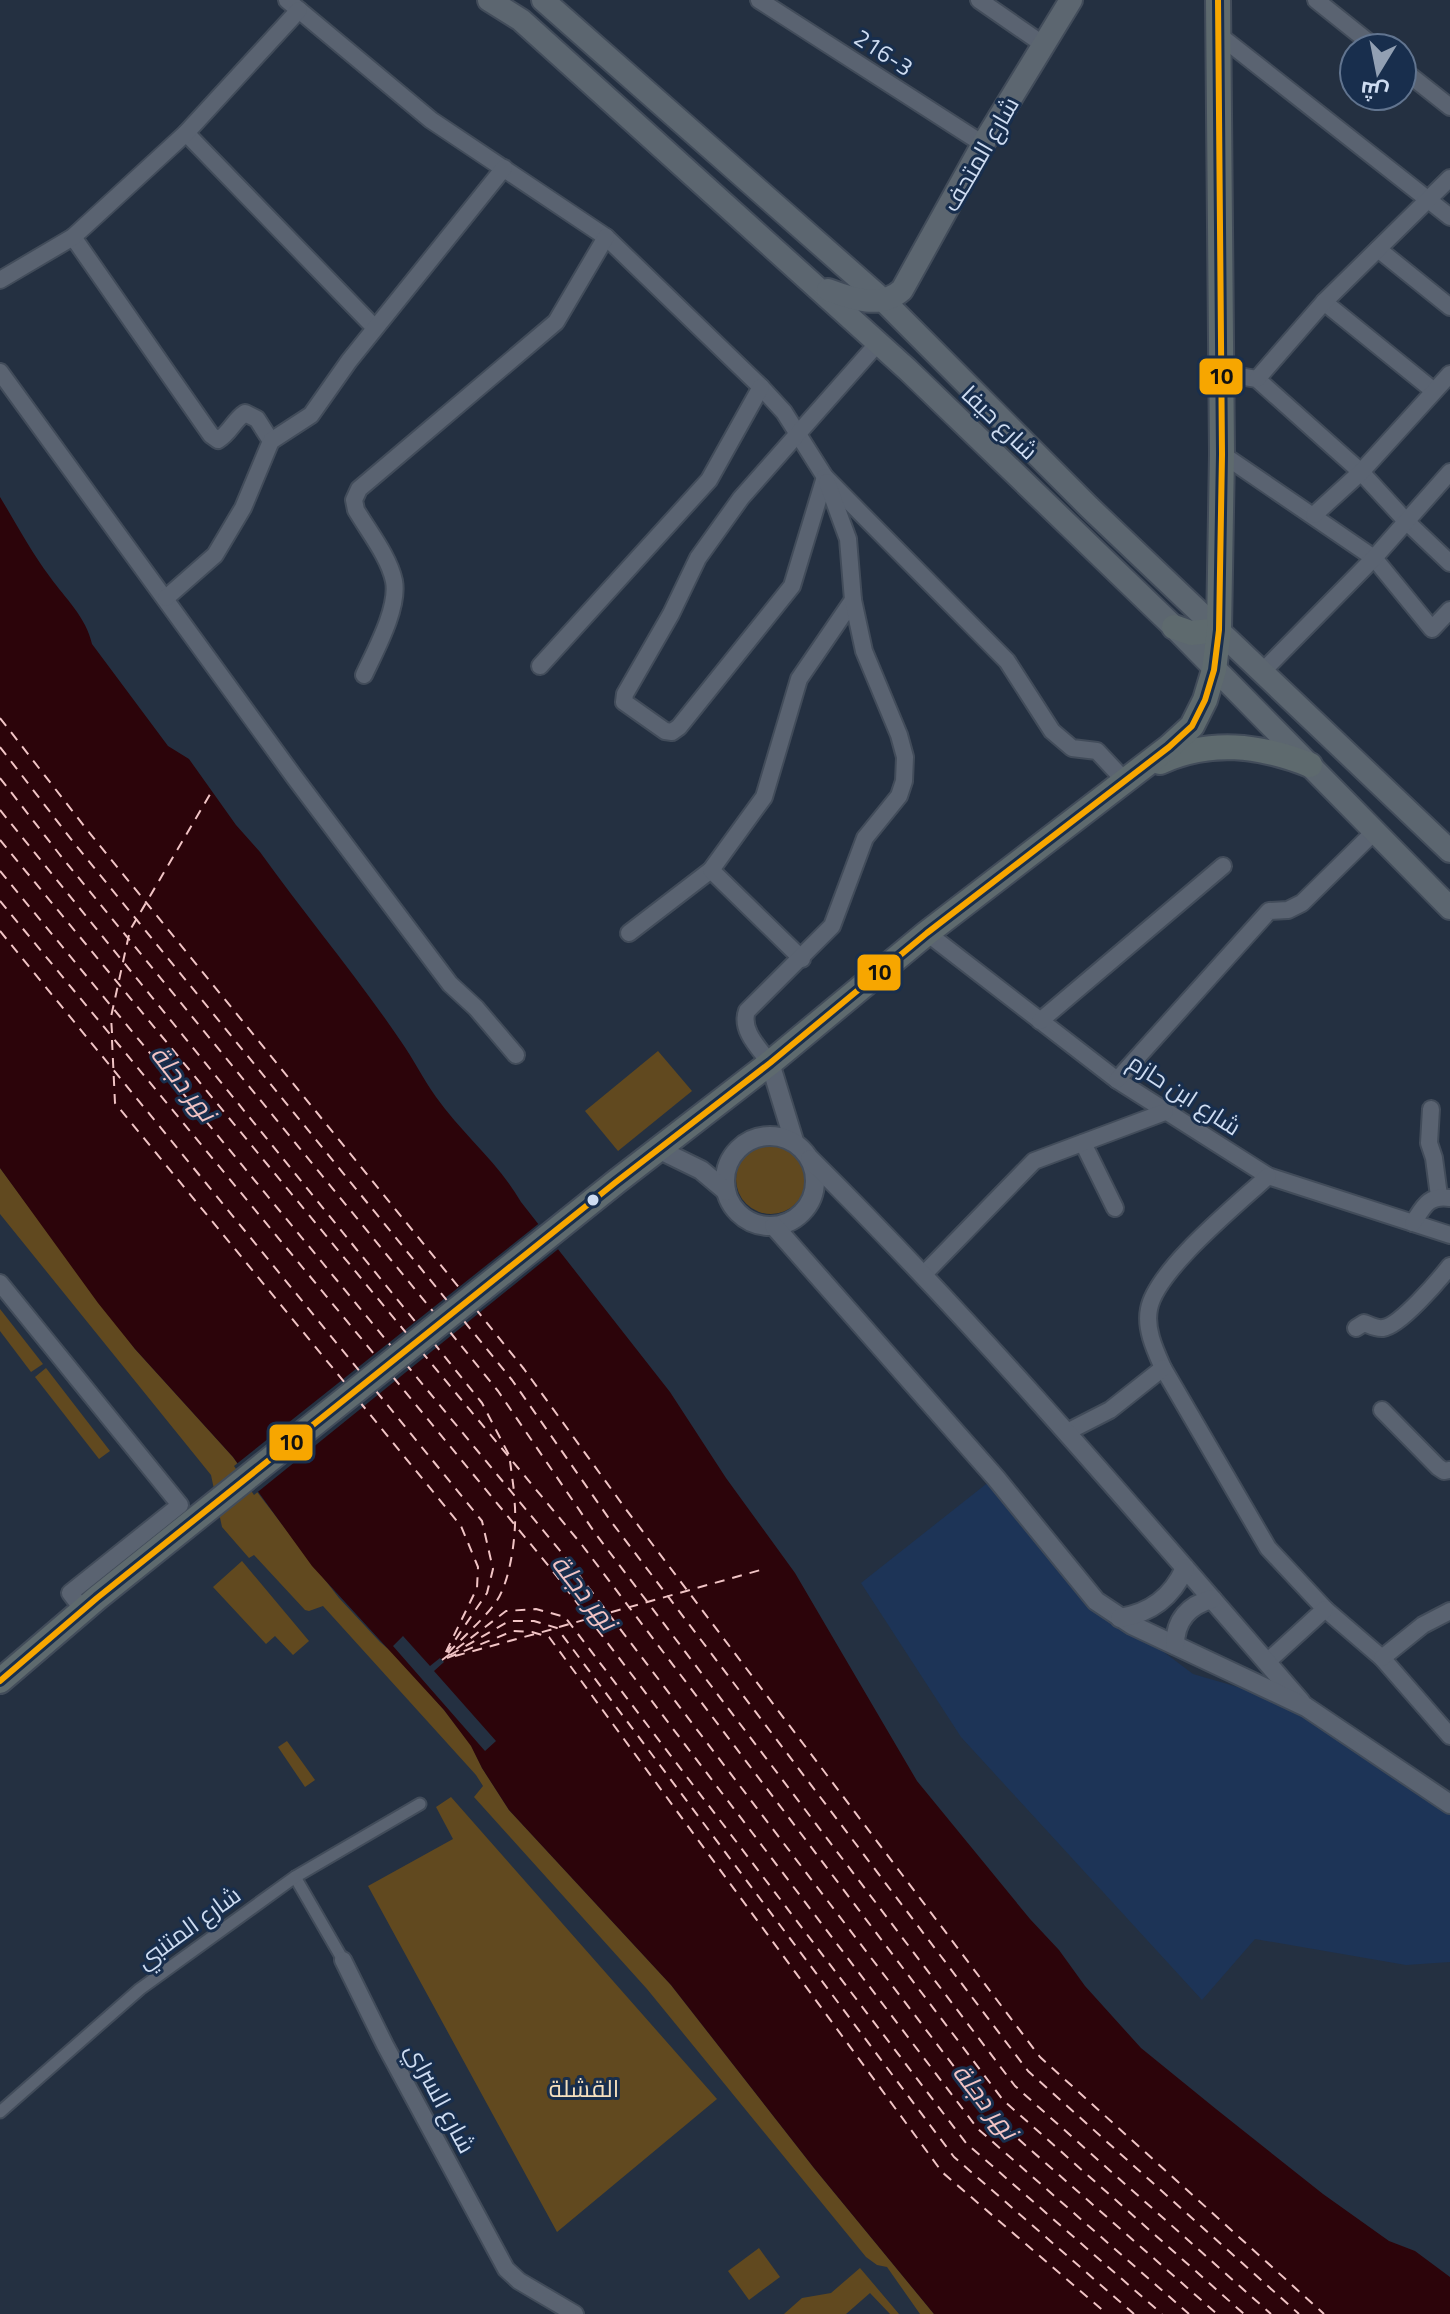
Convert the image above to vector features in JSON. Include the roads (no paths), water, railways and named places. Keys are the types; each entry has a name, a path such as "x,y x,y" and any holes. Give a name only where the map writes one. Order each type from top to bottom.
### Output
{"main road":[{"name":"شارع حيفا","path":"489,0 521,20 908,370 1174,627 1450,908"},
{"name":"شارع حيفا","path":"543,0 883,300 1089,507 1450,851"},
{"name":"شارع المتحف","path":"883,300 902,290 983,144 1071,0"},
{"path":"1218,0 1222,454 1220,676"},
{"path":"908,370 913,290 923,255"},
{"path":"817,286 858,301 883,300"},
{"path":"1174,627 1191,633 1219,630"},
{"path":"0,1681 90,1604 616,1182 770,1063 927,933 1134,776 1192,726 1231,661 1237,657 1255,664"},
{"path":"1134,776 1175,755 1244,746 1278,752 1310,765"}],"street":[{"name":"216-3","path":"759,0 983,144"},
{"path":"979,0 1044,45"},
{"path":"1316,0 1356,32"},
{"path":"0,280 73,237 186,133 293,5 431,120 606,237 761,387 798,434 825,477 848,539 853,600 864,651 905,757 904,781 899,796 865,838 832,926 747,1011 744,1020 747,1030 770,1063 794,1141 924,1274 1067,1432 1306,1707"},
{"path":"1219,35 1450,217"},
{"path":"1418,82 1450,107"},
{"path":"186,133 375,328"},
{"path":"166,598 215,555 243,508 271,441 311,415 375,328 504,168"},
{"path":"1257,379 1324,302 1450,178"},
{"path":"73,237 211,435 218,440 225,436 245,413 257,419 271,441"},
{"path":"364,675 385,627 394,597 394,582 388,565 356,510 354,500 359,489 556,322 606,237"},
{"path":"1378,249 1450,307"},
{"path":"1324,302 1434,391"},
{"path":"825,477 792,586 679,727 672,732 665,731 629,708 624,702 625,694 671,614 698,558 741,498 878,343"},
{"path":"0,372 295,778 450,984 476,1008 516,1055"},
{"path":"1220,373 1257,379 1361,472 1450,563"},
{"path":"1314,515 1361,472 1450,374"},
{"path":"540,666 709,480 761,387"},
{"path":"1222,454 1374,558 1432,629 1450,610"},
{"path":"1255,664 1374,558 1450,472"},
{"path":"825,477 1007,661 1052,731 1072,748 1097,751 1134,776"},
{"path":"629,933 711,870 764,797 799,679 853,600"},
{"path":"1117,1080 1269,911 1288,910 1302,903 1375,831"},
{"path":"1040,1021 1223,866"},
{"path":"711,870 802,959"},
{"name":"شارع ابن حازم","path":"927,933 1117,1080 1268,1176 1450,1235"},
{"path":"1413,1223 1427,1200 1444,1197 1429,1143 1431,1109"},
{"path":"924,1274 1034,1161 1165,1112"},
{"path":"794,1141 777,1136 759,1137 743,1144 732,1157 725,1173 726,1191 732,1206 758,1225 788,1223 811,1203 815,1173 810,1159"},
{"path":"1083,1143 1115,1208"},
{"path":"658,1149 701,1170 726,1191"},
{"path":"1268,1176 1179,1261 1154,1294 1148,1326 1163,1368 1268,1548 1325,1609 1382,1658 1450,1736"},
{"path":"774,1226 995,1477 1096,1601 1120,1618 1306,1707 1450,1804"},
{"path":"1356,1328 1364,1323 1374,1327 1389,1326 1427,1295 1450,1266"},
{"path":"0,1283 180,1505 70,1593 90,1604"},
{"path":"1067,1432 1110,1410 1163,1368"},
{"path":"1382,1410 1438,1467 1444,1471 1450,1470"},
{"path":"1120,1618 1144,1612 1165,1599 1185,1568"},
{"path":"1175,1645 1181,1618 1195,1605 1212,1599"},
{"path":"1267,1662 1325,1609"},
{"path":"1382,1658 1423,1625 1450,1611"},
{"name":"شارع المتنبي","path":"0,2112 122,2003 295,1877 420,1804"},
{"name":"شارع السراي","path":"295,1877 343,1960 385,2045 506,2269 519,2281 575,2314"}],"water":[{"name":"نهر دجلة","path":"0,497 36,558 80,616 92,644 168,746 189,759 236,825 366,992 446,1111 502,1174 670,1392 726,1478 795,1573 917,1781 1059,1950 1085,1986 1141,2048 1323,2194 1389,2241 1415,2251 1450,2277 1450,2314 934,2314 814,2168 671,1985 509,1810 471,1746 444,1710 312,1566 233,1457 135,1349 98,1303 0,1168"}],"park label":[{"name":"القشلة","path":"584,2088"}]}
